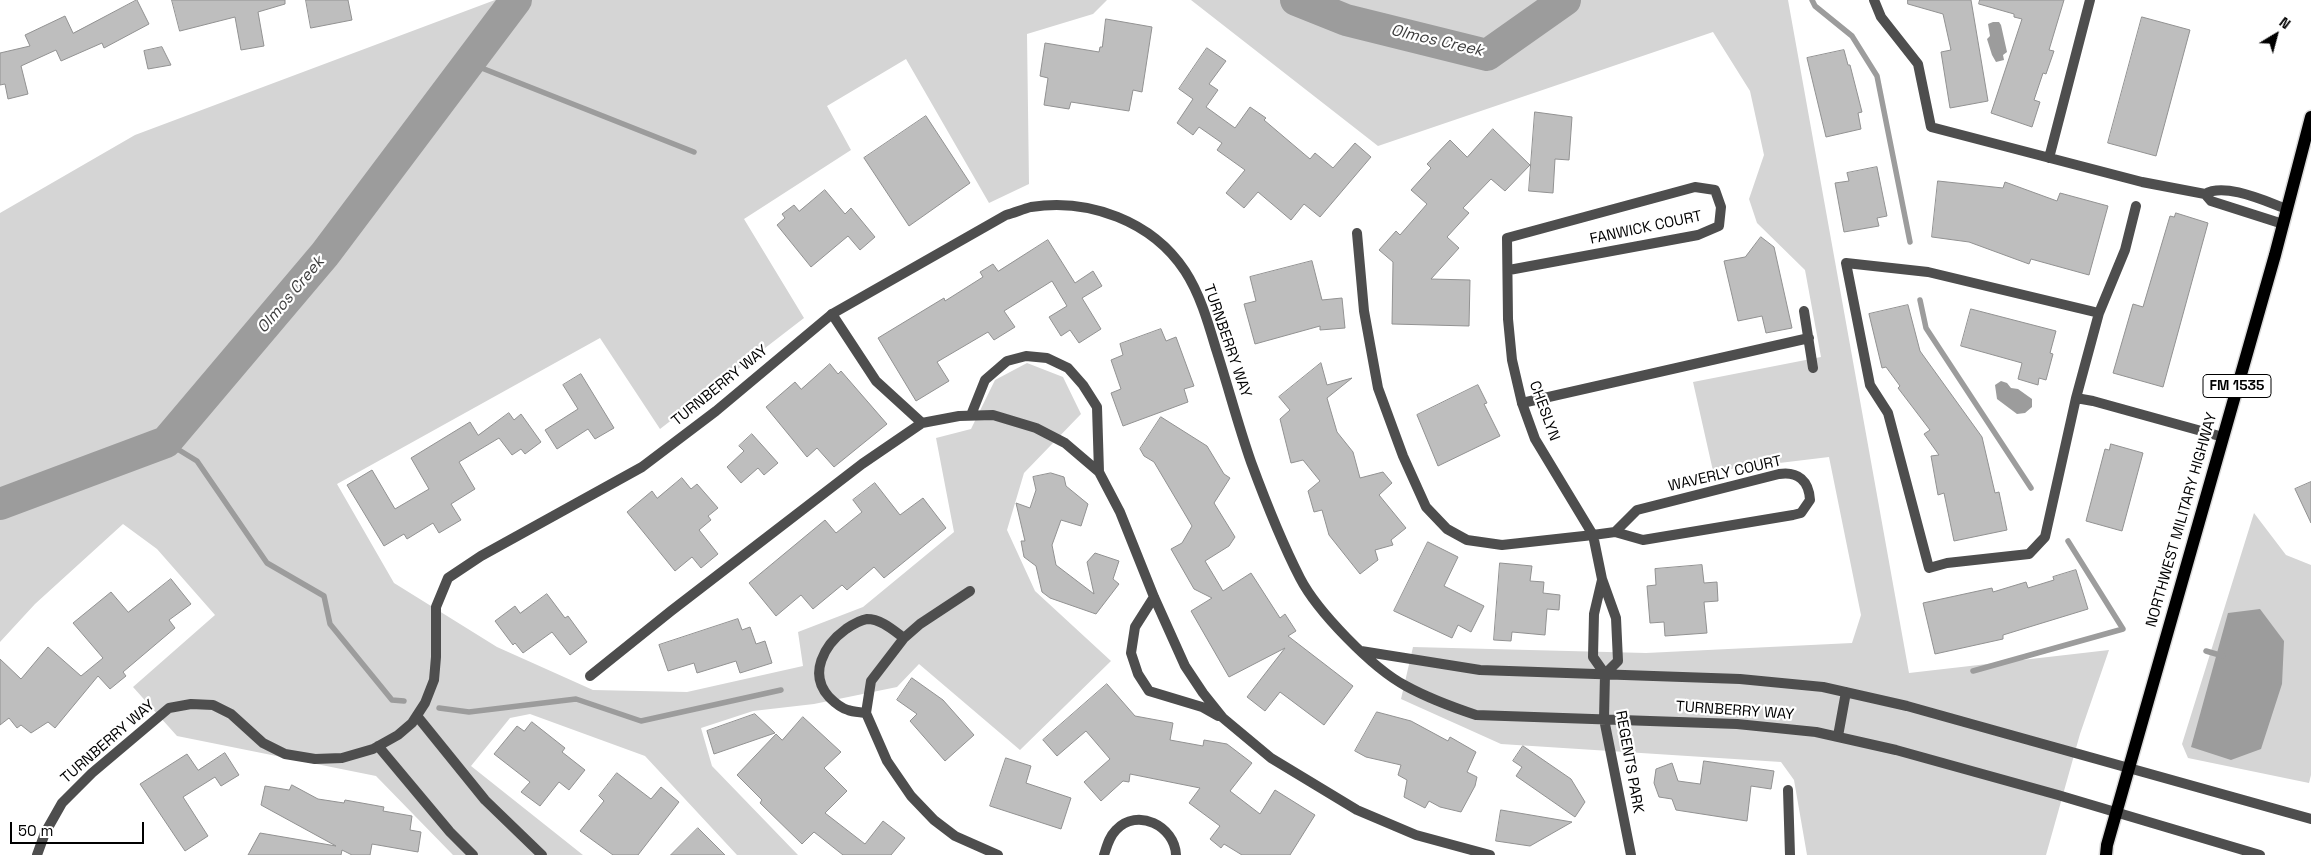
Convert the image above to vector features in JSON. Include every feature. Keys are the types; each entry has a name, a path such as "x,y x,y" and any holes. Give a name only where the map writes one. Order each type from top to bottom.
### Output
{"main road":[{"name":"NORTHWEST MILITARY HIGHWAY","path":"2105,852 2283,224 2311,117"}],"street":[{"path":"1874,0 1881,17 1918,64 1931,127 2142,182 2205,194 2215,191 2235,192 2287,209"},
{"path":"2049,158 2090,0"},
{"name":"FANWICK COURT","path":"1508,238 1695,187 1715,190 1721,207 1719,226 1698,235 1509,270"},
{"path":"2205,194 2211,201 2283,224"},
{"name":"TURNBERRY WAY","path":"38,855 45,833 62,802 92,772 169,708 191,704 213,705 231,714 263,743 285,754 315,759 342,758 378,746 398,735 412,723 425,703 434,680 436,607 448,578 481,556 642,467 716,411 832,314 1006,215 1031,208 1074,206 1099,209 1131,222 1159,242 1184,271 1204,313 1251,462 1300,579 1319,606 1360,651 1403,685 1438,702 1476,715 1737,724 1838,736 2116,812 2260,855"},
{"path":"2099,313 1928,272 1846,263 1870,386 1888,413 1930,568 1947,563 2029,554 2045,537 2076,398 2099,313 2125,250 2136,206"},
{"name":"WAVERLY COURT","path":"1357,233 1364,312 1378,388 1403,456 1426,507 1447,530 1467,540 1502,545 1615,532 1643,540 1801,513 1810,500 1809,488 1800,478 1789,472 1779,474 1637,510 1615,532"},
{"name":"CHESLYN","path":"1508,238 1508,319 1512,360 1522,404 1535,439 1593,535 1602,579 1616,618 1618,661 1605,674 1593,657 1594,614 1602,579"},
{"path":"1804,311 1814,368"},
{"path":"832,314 876,381 922,423"},
{"path":"1522,404 1809,338"},
{"path":"971,416 986,380 1007,361 1026,356 1047,358 1068,368 1083,385 1097,408 1099,472"},
{"path":"2076,398 2223,437"},
{"path":"590,676 862,464 922,423 958,416 993,414 1036,428 1065,443 1099,472 1120,512 1154,597 1185,666 1203,694 1223,718 1271,758 1357,810 1416,835 1490,855"},
{"path":"970,591 920,624 904,638 870,680 866,713 887,761 911,796 934,820 954,836 998,855"},
{"path":"1154,597 1135,627 1131,653 1138,674 1150,691 1202,707 1223,718"},
{"path":"866,713 846,710 834,703 822,689 818,670 825,652 836,637 853,624 867,619 884,623 904,638"},
{"name":"TURNBERRY WAY","path":"1360,651 1480,670 1740,679 1823,687 1907,706 2311,819"},
{"name":"REGENTS PARK","path":"1605,674 1604,719 1631,855"},
{"path":"1838,736 1846,692"},
{"path":"416,716 485,800 542,855"},
{"path":"378,746 450,832 473,855"},
{"path":"1788,790 1790,855"},
{"path":"1104,855 1108,841 1116,829 1129,821 1146,819 1162,827 1174,841 1176,855"}],"shaded area":[{"path":"495,0 1107,0 1093,14 1027,34 1029,184 989,203 906,59 827,106 851,150 744,219 804,318 660,429 600,338 337,484 394,583 497,647 593,690 687,692 803,666 798,632 863,607 954,532 936,438 971,429 995,380 1027,363 1063,377 1081,414 1024,473 1007,530 1035,591 1111,661 1020,750 919,664 897,687 814,704 753,711 701,728 712,766 798,855 737,855 645,756 530,714 510,718 471,766 583,855 453,855 376,776 177,736 133,687 215,615 157,549 123,524 35,604 0,642 0,213 135,135"},
{"path":"1191,0 1788,0 1909,673 2109,650 2080,734 2046,855 1807,855 1794,780 1781,762 1501,744 1401,699 1413,647 1646,653 1852,643 1861,615 1829,457 1713,471 1693,382 1821,357 1805,270 1757,223 1749,199 1764,155 1750,91 1713,32 1378,146"},
{"path":"1999,22 2001,25 2007,52 2003,55 2004,60 1996,62 1987,39 1990,36 1988,24"},
{"path":"2001,381 2007,383 2011,388 2018,389 2032,399 2032,407 2025,413 2017,414 1997,399 1995,385"},
{"path":"2254,513 2286,555 2311,565 2311,775 2309,783 2188,758 2182,744"},
{"path":"2260,609 2284,641 2282,684 2261,749 2231,760 2191,747 2228,613"}],"building":[{"path":"137,0 149,24 104,48 102,43 61,61 56,50 21,66 28,94 8,99 5,84 0,85 0,53 30,46 25,35 65,16 73,33"},
{"path":"172,0 285,0 285,4 258,12 264,46 241,50 235,17 180,31"},
{"path":"306,0 348,0 352,20 311,28"},
{"path":"1908,0 1971,0 1988,101 1950,108 1941,52 1951,50 1943,14 1908,4"},
{"path":"1980,0 2064,0 2049,50 2054,51 2046,74 2043,73 2034,100 2040,102 2032,127 1991,113 2022,19 2014,17 2014,14 1979,4"},
{"path":"2142,17 2190,30 2156,156 2108,143"},
{"path":"1106,19 1152,27 1142,92 1133,90 1129,111 1071,102 1069,109 1044,105 1048,78 1040,76 1045,43 1099,52 1100,47 1102,47"},
{"path":"162,47 171,65 148,69 144,51"},
{"path":"1207,48 1226,61 1209,84 1218,90 1206,107 1235,128 1250,107 1266,118 1264,120 1310,159 1315,153 1333,168 1355,143 1371,157 1320,217 1304,204 1291,220 1258,192 1244,208 1226,193 1245,170 1217,150 1222,143 1199,127 1193,135 1177,123 1193,99 1179,89"},
{"path":"1844,50 1848,65 1850,65 1862,112 1858,113 1861,129 1826,137 1807,58"},
{"path":"1535,112 1572,117 1569,160 1555,159 1553,193 1529,191"},
{"path":"926,116 970,183 909,226 864,158"},
{"path":"1493,129 1530,165 1505,191 1491,179 1463,208 1469,213 1447,237 1459,248 1431,279 1470,280 1469,326 1392,324 1393,262 1379,250 1396,231 1400,235 1427,204 1411,190 1431,168 1427,164 1450,140 1467,157"},
{"path":"1877,167 1887,216 1877,218 1879,226 1844,232 1835,183 1849,181 1847,173"},
{"path":"1938,181 2003,188 2005,182 2057,201 2060,193 2108,206 2089,275 2031,259 2029,264 1969,242 1932,237"},
{"path":"825,190 845,214 851,208 875,237 860,250 848,236 811,267 777,225 785,218 782,214 794,205 799,211"},
{"path":"2176,213 2208,223 2163,387 2113,373 2133,304 2143,307 2170,216 2174,217"},
{"path":"1761,237 1774,247 1792,328 1766,333 1762,316 1738,321 1724,261 1745,257"},
{"path":"1048,240 1075,283 1093,271 1102,286 1082,298 1101,329 1079,343 1070,330 1061,336 1049,317 1067,306 1052,281 1004,311 1015,327 994,340 988,332 937,362 949,381 916,401 878,338 944,298 945,301 983,277 980,272 993,264 998,271"},
{"path":"1312,261 1322,300 1342,298 1345,328 1320,330 1320,326 1255,344 1244,304 1256,301 1250,277"},
{"path":"1908,305 1920,351 1982,437 1995,493 1999,492 2007,530 1954,541 1944,493 1938,495 1931,456 1939,455 1924,434 1930,430 1898,388 1900,386 1886,367 1882,368 1869,314"},
{"path":"1971,309 2056,331 2050,353 2053,354 2046,380 2039,378 2038,385 2018,379 2022,363 1961,346"},
{"path":"1161,329 1166,341 1176,337 1194,386 1184,389 1188,402 1123,426 1111,393 1121,389 1111,360 1123,355 1120,344"},
{"path":"1321,363 1327,385 1352,378 1327,398 1337,432 1353,452 1360,478 1383,472 1392,483 1379,495 1406,528 1391,540 1393,545 1375,550 1378,560 1360,574 1329,535 1322,510 1314,512 1308,491 1320,481 1303,460 1291,463 1280,419 1290,410 1279,397"},
{"path":"830,364 838,374 841,371 887,424 834,467 817,448 807,457 766,407 795,382 801,389"},
{"path":"581,374 614,428 595,439 588,429 557,449 545,430 578,409 563,385"},
{"path":"1478,385 1487,403 1484,404 1500,436 1438,466 1417,415"},
{"path":"509,413 514,420 521,414 541,442 525,454 521,449 512,455 499,438 459,462 475,489 451,504 461,520 439,533 433,523 407,539 404,534 384,546 347,485 372,470 395,509 429,489 411,458 470,422 478,435"},
{"path":"1161,417 1207,446 1224,474 1230,478 1214,503 1235,537 1229,546 1205,561 1223,591 1251,573 1280,618 1285,614 1296,631 1288,636 1353,686 1324,725 1280,692 1265,711 1247,697 1285,648 1229,677 1191,611 1212,598 1194,589 1171,549 1182,543 1192,526 1154,462 1144,456 1140,449"},
{"path":"752,434 778,463 764,475 758,468 741,483 727,467 744,451 739,446"},
{"path":"2111,444 2143,453 2122,531 2086,521 2105,449 2109,450"},
{"path":"1051,473 1064,477 1066,486 1088,504 1081,526 1061,520 1052,545 1056,565 1094,594 1087,562 1095,553 1119,561 1113,579 1119,584 1096,614 1050,598 1042,592 1036,566 1024,557 1021,541 1025,541 1016,503 1030,508 1036,490 1033,477"},
{"path":"682,478 691,489 697,484 718,508 708,516 711,520 699,530 718,554 701,568 692,557 675,571 627,512 652,491 657,498"},
{"path":"2311,482 2311,523 2295,489"},
{"path":"875,483 900,515 923,498 946,528 884,578 874,567 847,590 842,585 813,609 801,595 776,616 749,583 825,520 836,533 862,512 853,500"},
{"path":"1428,542 1458,557 1444,586 1484,606 1471,632 1458,625 1452,638 1394,611"},
{"path":"1500,563 1532,566 1530,581 1544,582 1543,593 1560,595 1559,610 1547,609 1545,635 1512,632 1511,641 1494,640"},
{"path":"1702,565 1704,583 1717,582 1718,601 1704,602 1707,633 1665,636 1664,622 1650,623 1647,586 1656,585 1655,569"},
{"path":"2076,570 2088,609 2003,635 2003,639 1935,654 1923,603 1992,588 1993,592 2026,582 2028,588 2054,580 2053,577"},
{"path":"171,579 191,604 169,620 175,628 123,672 126,676 110,689 98,676 55,728 48,722 31,733 21,725 17,728 9,718 0,725 0,659 21,679 48,647 81,676 103,658 73,623 111,592 128,612"},
{"path":"547,594 565,618 568,616 587,642 570,655 552,632 523,653 515,643 513,645 495,621 515,606 520,613"},
{"path":"738,619 742,630 750,627 756,644 765,641 772,663 740,673 736,661 697,673 694,663 668,671 659,645"},
{"path":"912,678 943,700 974,735 945,761 910,721 917,714 897,700"},
{"path":"1107,684 1135,716 1173,723 1170,740 1203,746 1204,740 1227,744 1252,763 1230,791 1260,814 1275,790 1315,815 1290,855 1242,855 1224,844 1221,848 1210,839 1220,826 1189,803 1200,788 1130,774 1129,782 1123,781 1101,801 1084,782 1110,759 1086,731 1057,756 1043,740"},
{"path":"1377,712 1411,721 1448,741 1450,737 1476,752 1467,772 1477,777 1475,786 1461,812 1440,807 1429,801 1425,808 1404,797 1407,780 1398,775 1401,765 1366,757 1355,751"},
{"path":"755,714 775,733 714,754 707,731"},
{"path":"803,717 841,752 824,768 847,791 825,813 865,844 883,821 905,838 891,855 843,855 814,832 802,844 760,803 762,800 737,775 776,734 782,740"},
{"path":"532,722 565,748 562,752 585,770 569,790 559,782 540,806 521,792 530,782 494,754 517,726 524,731"},
{"path":"1523,746 1571,779 1585,802 1575,817 1516,776 1522,767 1513,761"},
{"path":"225,753 239,775 221,786 215,777 183,797 208,836 185,851 140,784 187,754 198,770"},
{"path":"1006,758 1031,766 1026,783 1071,798 1061,829 990,806"},
{"path":"1704,761 1774,771 1771,789 1751,786 1747,821 1676,810 1672,799 1659,797 1654,783 1656,769 1672,763 1678,781 1700,784"},
{"path":"617,773 651,799 661,787 679,802 638,855 613,855 580,831 604,801 599,796"},
{"path":"292,785 318,799 344,803 345,800 384,807 383,811 412,816 410,830 421,832 418,852 372,844 370,855 352,855 342,850 341,855 248,855 260,833 336,846 261,805 265,786 289,790"},
{"path":"1501,810 1572,822 1530,846 1496,841"},
{"path":"698,828 725,855 671,855"}],"waterway":[{"name":"Olmos Creek","path":"0,504 166,442 325,254 516,0"},
{"name":"Olmos Creek","path":"1296,0 1346,20 1487,55 1565,0"},
{"path":"1812,0 1815,6 1852,36 1877,76 1910,242"},
{"path":"469,63 694,152"},
{"path":"1920,300 1926,328 2031,488"},
{"path":"166,442 197,461 267,563 324,596 330,624 392,700 404,701"},
{"path":"1973,671 2123,629 2068,541"},
{"path":"2206,651 2223,656"},
{"path":"439,708 469,712 576,699 641,721 781,690"}]}
